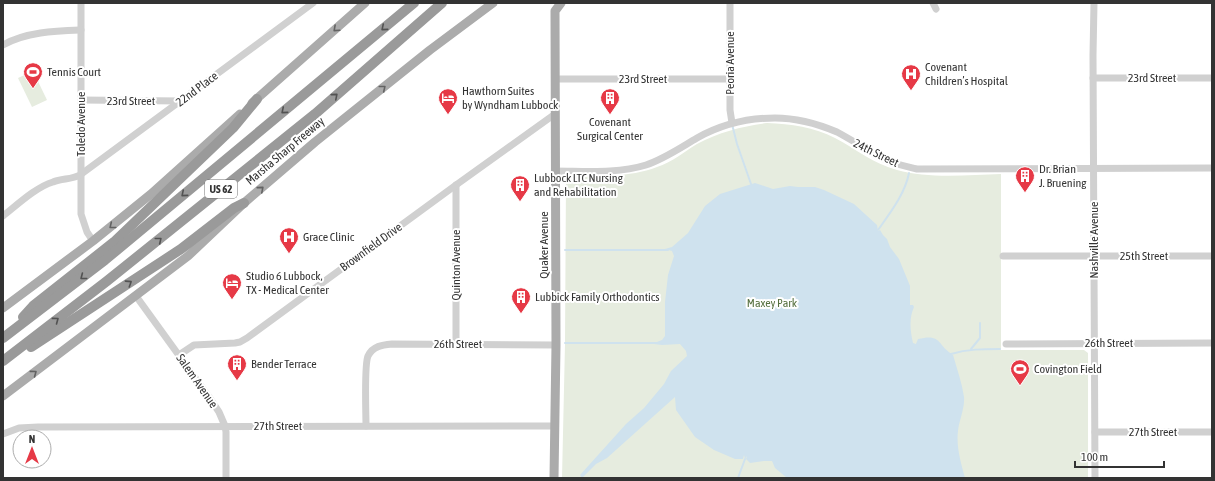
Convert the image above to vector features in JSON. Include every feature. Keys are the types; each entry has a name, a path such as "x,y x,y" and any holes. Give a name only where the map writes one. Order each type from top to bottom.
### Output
{"highway":[{"name":"US 62","path":"7,335 105,260 414,3"},
{"name":"Marsha Sharp Freeway","path":"3,361 107,281 315,114 444,3"},
{"path":"7,335 33,306 114,242 233,128 257,99"},
{"path":"3,365 181,249 234,208 244,203"}],"main road":[{"path":"3,308 93,241 151,194 365,3"},
{"name":"Marsha Sharp Freeway","path":"3,396 188,256 244,203 315,142 493,3"},
{"path":"549,3 556,11 561,3"},
{"name":"Quaker Avenue","path":"554,478 556,345 556,11"}],"street":[{"name":"Toledo Avenue","path":"81,3 80,175 82,220 93,241"},
{"name":"22nd Place","path":"80,175 313,3"},
{"name":"Peoria Avenue","path":"730,3 730,110 732,123"},
{"name":"Nashville Avenue","path":"1094,3 1093,169 1095,478"},
{"path":"3,45 34,34 81,30"},
{"name":"23rd Street","path":"1093,78 1212,78"},
{"name":"23rd Street","path":"556,79 730,79"},
{"name":"23rd Street","path":"81,100 182,101"},
{"name":"Brownfield Drive","path":"179,355 194,344 235,343 247,338 456,185 556,114"},
{"name":"24th Street","path":"556,170 595,171 635,168 660,159 698,137 732,123 759,118 777,118 807,122 838,133 883,159 899,165 916,168 1212,168"},
{"path":"3,216 42,187 52,182 62,179 73,179 80,175"},
{"name":"Quinton Avenue","path":"456,185 456,344"},
{"name":"25th Street","path":"1003,256 1212,256"},
{"name":"Salem Avenue","path":"136,296 219,412 226,432 226,478"},
{"name":"26th Street","path":"1006,344 1212,343"},
{"name":"26th Street","path":"366,426 367,359 369,354 375,348 384,345 556,345"},
{"name":"27th Street","path":"3,434 19,428 38,426 555,426"},
{"name":"27th Street","path":"1095,432 1212,432"}],"green space":[{"name":"Tennis Court","path":"33,71 47,100 32,107 18,78"},
{"name":"Maxey Park","path":"767,123 794,125 819,131 835,138 881,164 909,173 949,176 1001,174 1001,350 1084,350 1088,353 1088,478 562,478 565,344 566,178 569,176 602,176 646,171 678,157 697,144 714,136 740,128"}],"water":[{"path":"755,183 773,189 790,186 815,187 824,190 854,204 877,225 878,231 880,230 887,239 890,247 899,259 910,286 910,305 913,305 914,307 910,324 913,343 916,344 918,339 935,339 952,354 951,355 953,355 964,397 958,443 959,455 965,478 787,478 775,468 772,461 750,463 746,459 747,456 745,459 744,455 743,459 735,459 714,450 695,437 676,410 675,397 607,458 596,464 582,478 580,475 626,424 644,408 664,384 671,371 687,356 686,351 680,344 662,345 654,344 659,344 659,342 657,342 662,340 665,336 665,302 668,275 674,256 672,251 665,249 672,247 688,233 705,206 720,194"}],"waterway":[{"path":"732,124 737,144 751,184"},
{"path":"878,230 901,196 909,173"},
{"path":"565,250 668,250"},
{"path":"971,349 980,338 980,323"},
{"path":"565,343 660,343"},
{"path":"951,354 969,350 1000,349"},
{"path":"738,478 745,459"}],"place":[{"name":"Tennis Court","path":"33,89"},
{"name":"Covenant Children’s Hospital","path":"911,91"},
{"name":"Hawthorn Suites by Wyndham Lubbock","path":"448,115"},
{"name":"Covenant Surgical Center","path":"610,115"},
{"name":"Dr. Brian J. Bruening","path":"1025,193"},
{"name":"Lubbock LTC Nursing and Rehabilitation","path":"520,202"},
{"name":"Grace Clinic","path":"289,254"},
{"name":"Studio 6 Lubbock, TX - Medical Center","path":"232,300"},
{"name":"Lubbick Family Orthodontics","path":"521,314"},
{"name":"Bender Terrace","path":"237,381"},
{"name":"Covington Field","path":"1020,386"}]}
